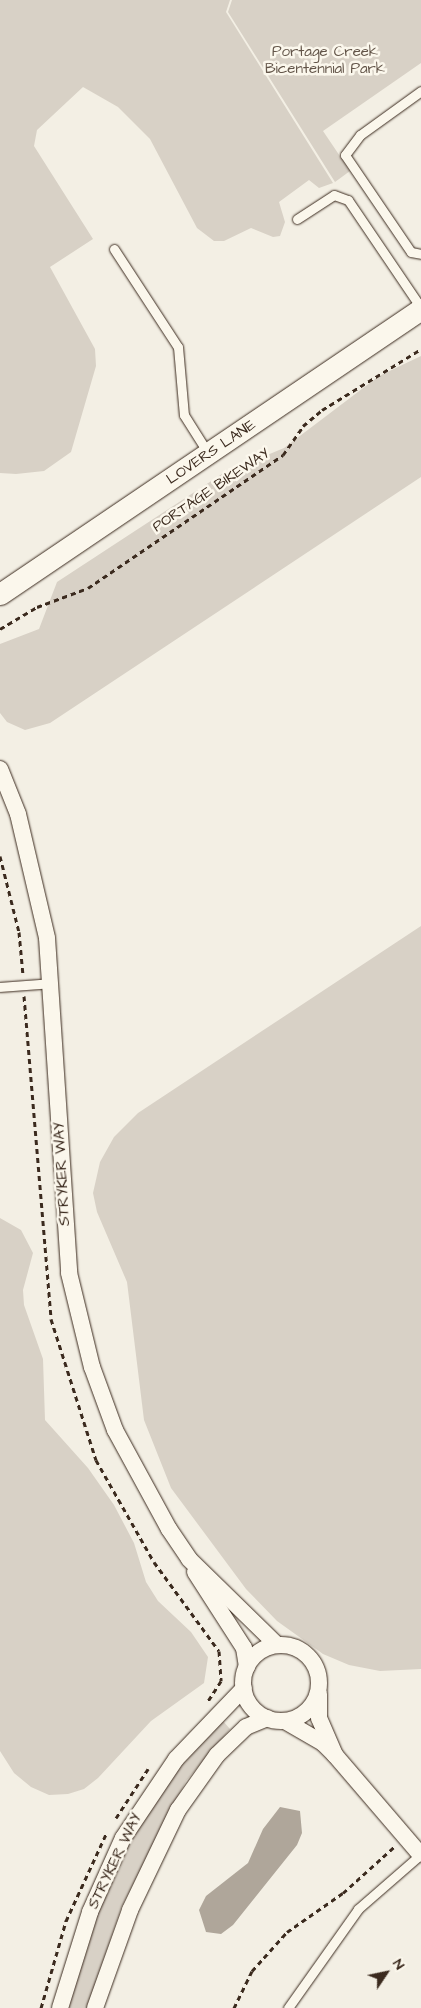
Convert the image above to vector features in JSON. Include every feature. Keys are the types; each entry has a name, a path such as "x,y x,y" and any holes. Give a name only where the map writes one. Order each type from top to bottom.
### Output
{"street":[{"name":"LOVERS LANE","path":"0,594 421,309"},
{"name":"STRYKER WAY","path":"0,769 28,853 52,983 64,1222 78,1312 115,1430 151,1498 189,1559 202,1588 244,1648 247,1667 244,1688 176,1758 123,1838 90,1912 60,2008"},
{"name":"STRYKER WAY","path":"189,1559 277,1645 289,1646 310,1658 320,1680 319,1718 335,1755"},
{"path":"247,1667 254,1656 277,1645"},
{"path":"244,1688 252,1707 267,1718 285,1721 323,1743 421,1855"},
{"path":"285,1721 306,1712 319,1692"},
{"path":"95,2008 130,1910 178,1810 228,1744 246,1727 267,1718"}],"lane":[{"path":"421,91 360,134 345,155 412,252 421,254"},
{"path":"297,219 334,196 348,200 421,309"},
{"path":"114,249 178,347 184,415 208,454"},
{"path":"0,987 52,983"},
{"path":"288,2008 358,1909 421,1855"}],"path":[{"name":"PORTAGE BIKEWAY","path":"0,630 37,607 94,584 283,455 303,426 322,410 421,349"},
{"path":"0,856 19,932 34,1152 51,1319 96,1460 154,1562 219,1651 221,1682 204,1707"},
{"path":"41,2008 66,1921 96,1850 138,1781 150,1767"},
{"path":"234,2008 252,1971 287,1932 343,1893 405,1837"}],"green space":[{"path":"0,0 230,0 226,12 333,183 319,188 309,180 279,202 285,222 280,236 273,237 251,228 224,241 214,241 197,228 150,139 118,107 83,87 37,130 34,146 93,239 50,267 95,349 96,366 71,452 44,471 16,474 0,473"},
{"name":"Portage Creek Bicentennial Park","path":"232,0 421,0 421,63 323,131 350,171 335,182 228,12"},
{"path":"421,356 421,477 50,723 25,730 7,722 0,713 0,644 39,629 57,582 222,474 284,448 379,376"},
{"path":"421,926 421,1669 380,1671 349,1665 323,1654 277,1621 246,1589 171,1488 144,1420 127,1282 97,1212 93,1193 100,1162 114,1137 138,1113"},
{"path":"0,1218 21,1230 33,1253 23,1290 24,1305 43,1359 45,1420 88,1468 114,1505 134,1543 146,1582 158,1601 191,1632 208,1657 204,1683 151,1721 98,1778 84,1789 68,1794 49,1795 31,1787 14,1773 0,1751"},
{"path":"223,1721 230,1729 186,1781 122,1906 87,2008 67,2008 87,1938 126,1849 172,1776"}],"shaded area":[{"path":"280,1807 300,1811 302,1833 297,1845 233,1925 221,1934 206,1932 199,1910 206,1896 248,1863 263,1829"}]}
